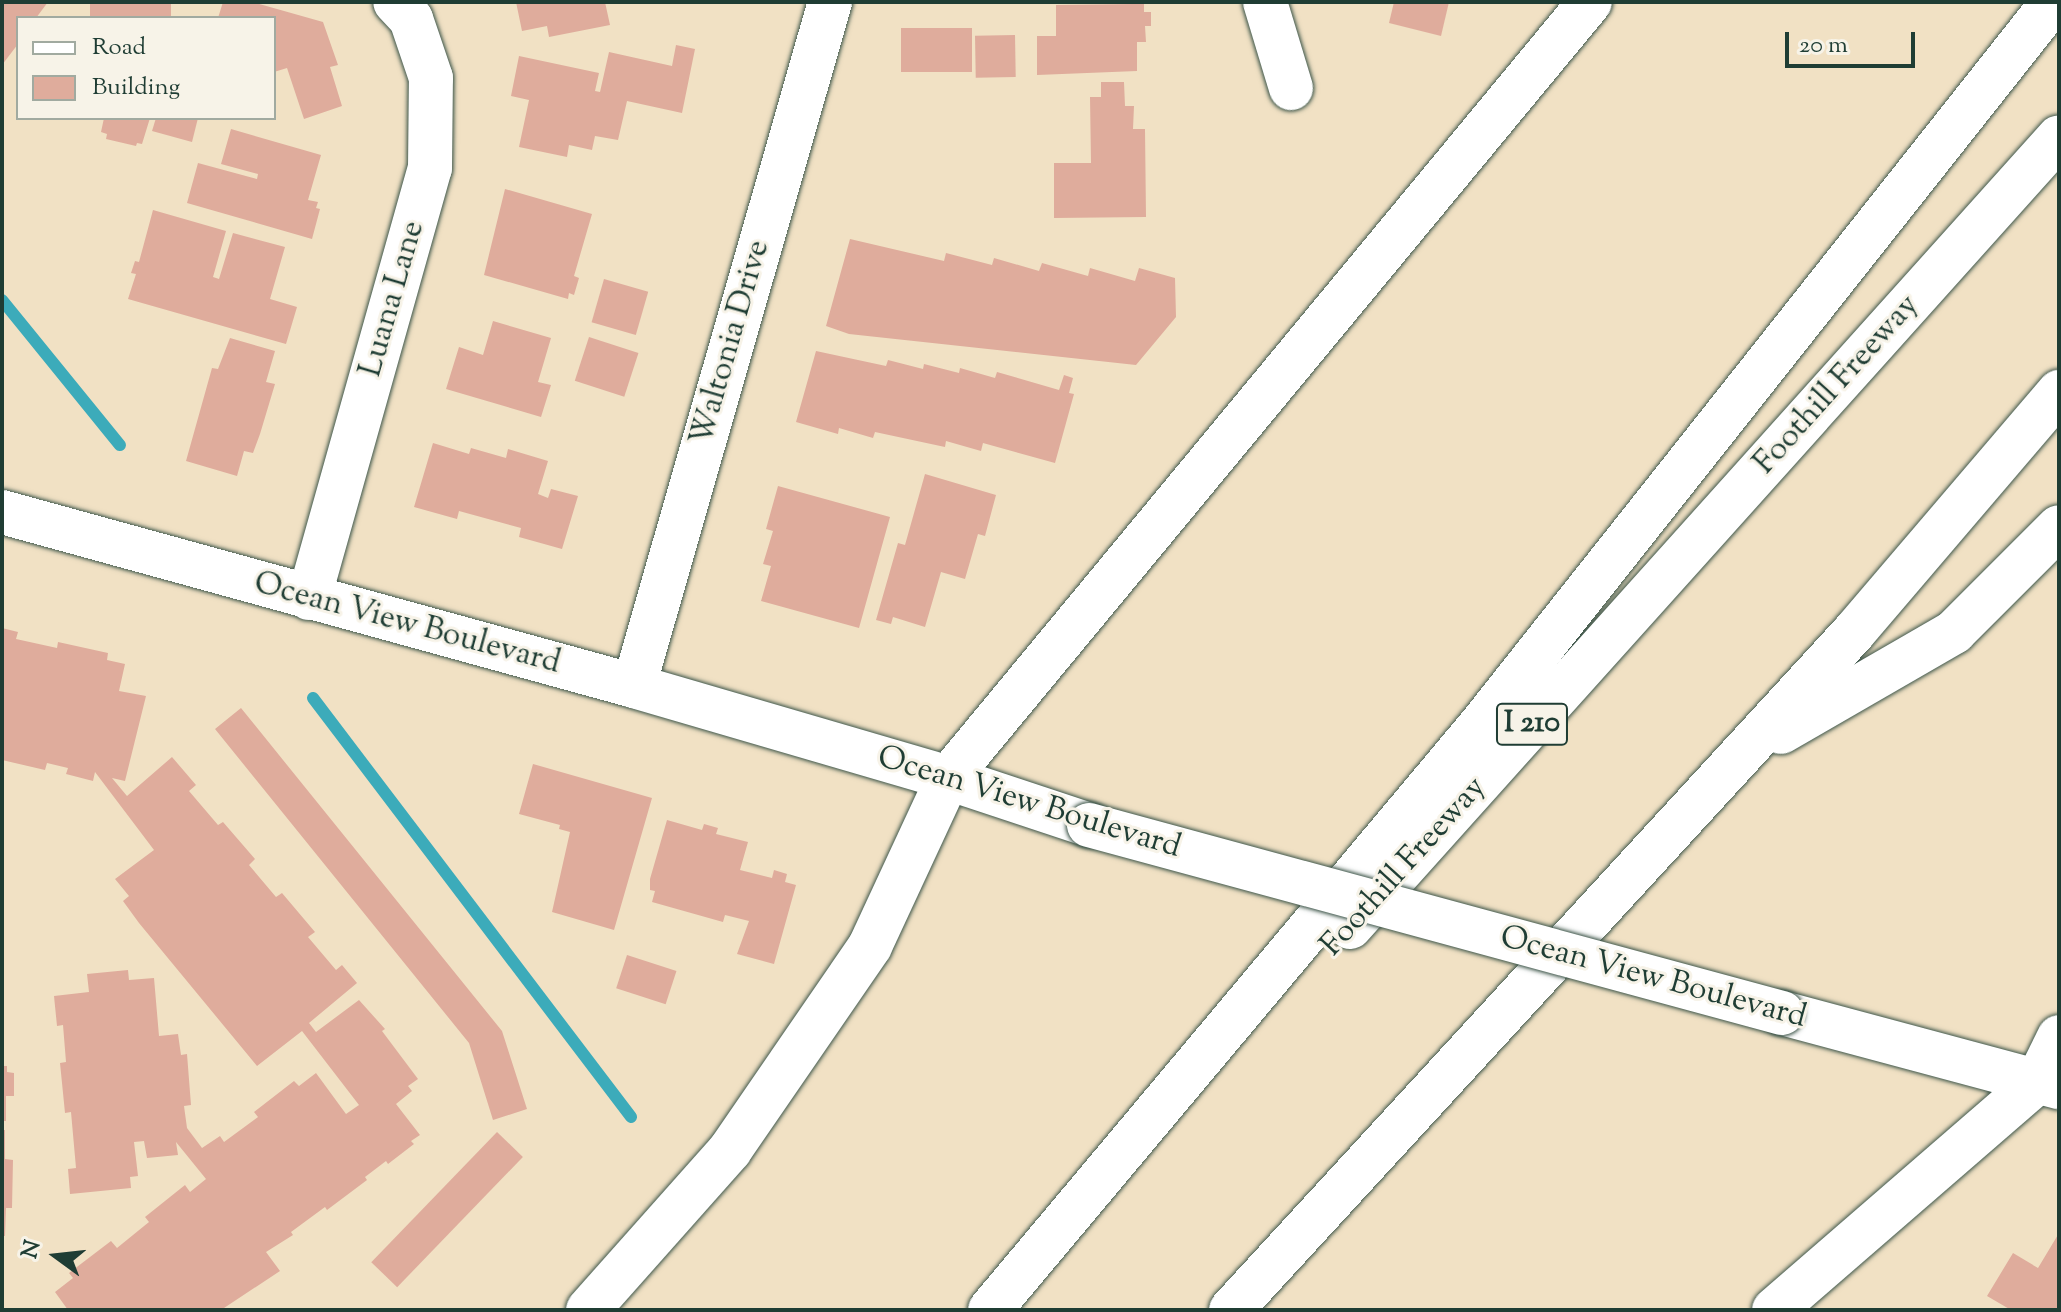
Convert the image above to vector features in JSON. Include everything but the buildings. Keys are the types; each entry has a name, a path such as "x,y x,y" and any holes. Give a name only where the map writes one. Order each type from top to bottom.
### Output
{"main road":[{"name":"Luana Lane","path":"309,598 430,168 431,78 411,19 395,2"},
{"name":"Waltonia Drive","path":"634,686 830,2"},
{"path":"1265,2 1291,88"},
{"path":"588,1310 730,1150 861,959 948,778 1590,2"},
{"path":"990,1310 1483,722 2053,2"},
{"name":"Foothill Freeway","path":"1003,1310 2059,137"},
{"path":"1231,1310 1854,632 2059,392"},
{"name":"Ocean View Boulevard","path":"2,512 634,686 948,778 1089,825 2048,1084"},
{"path":"1744,753 1954,632 2059,527"},
{"path":"1774,1310 2048,1084 2059,1037"}],"waterway":[{"path":"2,300 120,445"},
{"path":"313,698 631,1117"}]}
